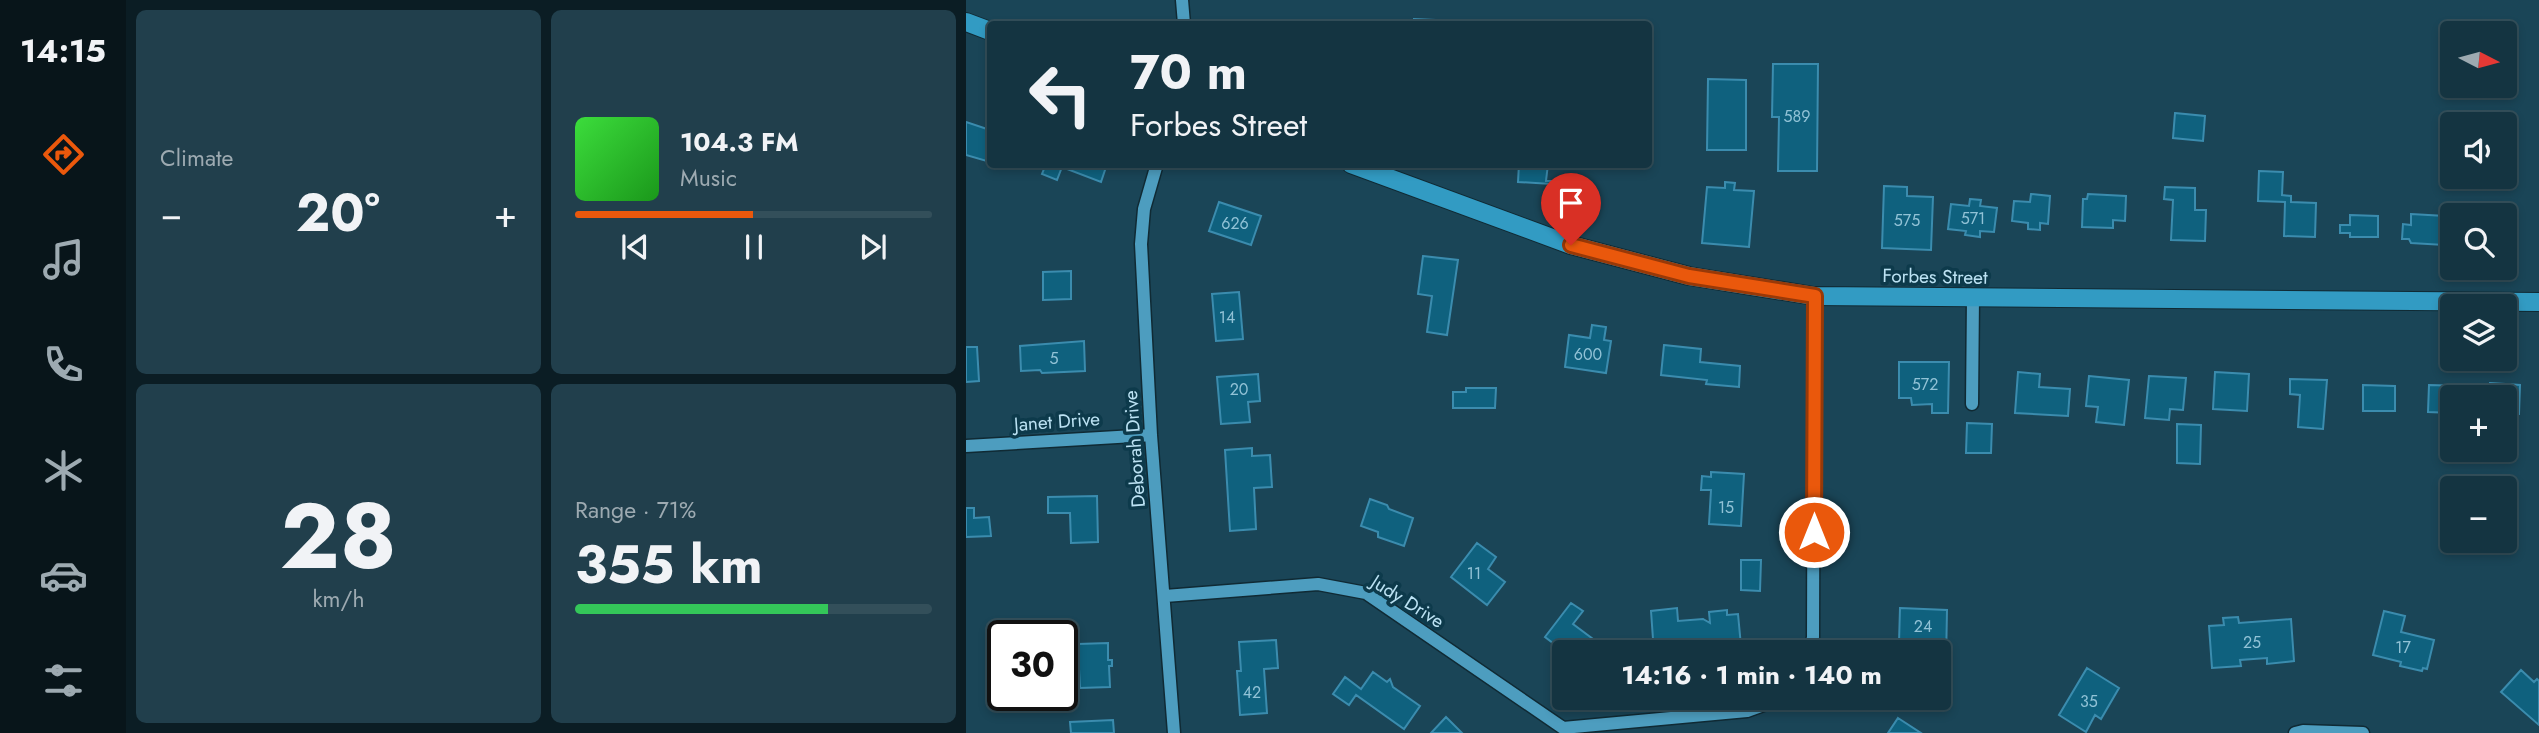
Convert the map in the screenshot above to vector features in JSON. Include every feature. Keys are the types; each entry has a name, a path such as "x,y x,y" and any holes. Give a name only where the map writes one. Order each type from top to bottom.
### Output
{"main road":[{"path":"966,22 987,30"},
{"name":"Forbes Street","path":"1362,168 1571,245 1689,276 1815,296 2539,302"}],"street":[{"path":"1182,0 1184,21"},
{"name":"Deborah Drive","path":"1156,168 1144,209 1141,244 1151,435 1174,733"},
{"path":"1813,640 1815,296"},
{"path":"1972,404 1973,298"},
{"name":"Janet Drive","path":"966,446 1151,435"},
{"name":"Judy Drive","path":"1165,596 1318,584 1366,593 1563,730"},
{"path":"1563,730 1750,710"},
{"path":"2295,733 2363,733"}],"building":[{"path":"1414,19 1457,21 1414,21"},
{"path":"1773,64 1818,64 1817,171 1778,171 1779,117 1772,117"},
{"path":"1708,79 1746,80 1746,150 1707,150"},
{"path":"2175,113 2205,116 2203,141 2173,138"},
{"path":"966,122 987,129 987,161 966,155"},
{"path":"1044,168 1062,168 1057,180 1042,174"},
{"path":"1065,168 1106,168 1101,182"},
{"path":"1519,168 1548,168 1546,181 1551,181 1551,184 1518,182"},
{"path":"2259,171 2283,172 2282,195 2291,196 2291,202 2316,203 2315,237 2284,236 2285,202 2258,201"},
{"path":"1725,182 1735,183 1734,190 1754,191 1749,247 1702,243 1707,187 1725,188"},
{"path":"1884,186 1907,187 1907,196 1933,197 1931,250 1882,248"},
{"path":"2165,187 2195,188 2195,210 2206,210 2205,241 2171,240 2173,200 2164,199"},
{"path":"2031,194 2050,196 2048,224 2040,223 2040,230 2028,229 2028,223 2012,221 2014,201 2030,202"},
{"path":"2088,194 2126,196 2125,221 2113,220 2113,228 2082,227 2083,199 2087,199"},
{"path":"1970,199 1981,200 1980,206 1997,208 1994,232 1980,231 1980,237 1965,235 1966,231 1948,229 1951,204 1969,206"},
{"path":"1219,202 1261,216 1251,245 1209,231"},
{"path":"2411,214 2440,216 2440,245 2411,243 2409,239 2402,239 2403,224 2411,225"},
{"path":"2350,215 2378,216 2378,237 2350,237 2350,233 2340,233 2340,225 2350,225"},
{"path":"1423,256 1458,260 1447,335 1427,332 1432,296 1418,294"},
{"path":"1071,271 1071,299 1043,300 1043,272"},
{"path":"1239,292 1243,339 1216,341 1212,294"},
{"path":"1592,325 1606,327 1604,340 1611,341 1606,373 1565,367 1569,335 1590,338"},
{"path":"1084,341 1085,371 1021,371 1020,346"},
{"path":"1664,345 1701,349 1700,362 1740,366 1739,387 1661,375"},
{"path":"966,347 977,347 979,381 966,382"},
{"path":"1899,362 1949,362 1948,413 1932,413 1932,404 1912,405 1911,398 1899,398"},
{"path":"2018,372 2040,374 2039,387 2070,389 2068,416 2015,413"},
{"path":"2215,372 2249,374 2247,411 2213,409"},
{"path":"1258,374 1260,401 1248,402 1250,422 1221,424 1217,377"},
{"path":"2089,376 2129,380 2124,425 2096,422 2098,407 2086,406"},
{"path":"2149,376 2186,378 2183,410 2170,409 2169,420 2145,418"},
{"path":"2290,379 2327,380 2323,429 2298,427 2300,395 2290,394"},
{"path":"2490,383 2520,385 2519,414 2517,385"},
{"path":"2363,385 2395,386 2395,411 2363,411"},
{"path":"2429,385 2440,385 2440,412 2428,412"},
{"path":"1466,388 1496,388 1495,408 1453,408 1453,392 1466,392"},
{"path":"1967,423 1992,424 1991,453 1966,453"},
{"path":"2177,424 2201,425 2200,464 2177,463"},
{"path":"1252,448 1252,456 1270,455 1272,487 1254,488 1256,529 1230,531 1225,450"},
{"path":"1711,472 1744,474 1741,526 1709,524 1711,490 1701,490 1702,476 1711,477"},
{"path":"1097,496 1098,542 1071,543 1070,513 1048,513 1048,497"},
{"path":"1370,499 1413,518 1404,546 1378,537 1378,532 1361,526"},
{"path":"966,508 974,508 974,518 989,517 991,536 966,537"},
{"path":"1477,543 1496,557 1488,569 1505,582 1487,605 1451,577"},
{"path":"1741,560 1761,560 1760,591 1741,590"},
{"path":"1571,603 1583,611 1573,624 1594,640 1552,640 1552,642 1545,637"},
{"path":"1677,608 1678,621 1703,619 1710,623 1709,612 1727,610 1727,615 1738,614 1740,640 1653,640 1651,611"},
{"path":"1900,608 1947,610 1946,640 1899,640"},
{"path":"2384,611 2405,616 2401,632 2434,640 2427,669 2423,668 2422,671 2400,666 2401,662 2373,655"},
{"path":"2238,617 2239,623 2291,619 2294,661 2267,664 2267,658 2240,660 2241,666 2212,668 2209,626 2224,625 2223,618"},
{"path":"1276,640 1278,668 1264,669 1267,713 1240,715 1237,671 1241,671 1239,642"},
{"path":"1108,643 1108,660 1112,660 1112,666 1109,666 1110,687 1080,688 1078,644"},
{"path":"2087,668 2119,688 2101,719 2095,715 2086,732 2059,715"},
{"path":"2521,670 2534,682 2537,679 2539,681 2539,725 2501,692"},
{"path":"1373,672 1387,682 1390,679 1393,687 1420,706 1404,729 1356,695 1349,705 1333,694 1345,677 1361,689"},
{"path":"1446,717 1462,733 1431,733"},
{"path":"1898,718 1921,733 1888,733"},
{"path":"1113,720 1114,733 1071,733 1070,722"}],"route":[{"path":"1571,245 1689,276 1815,296 1814,532"}]}
